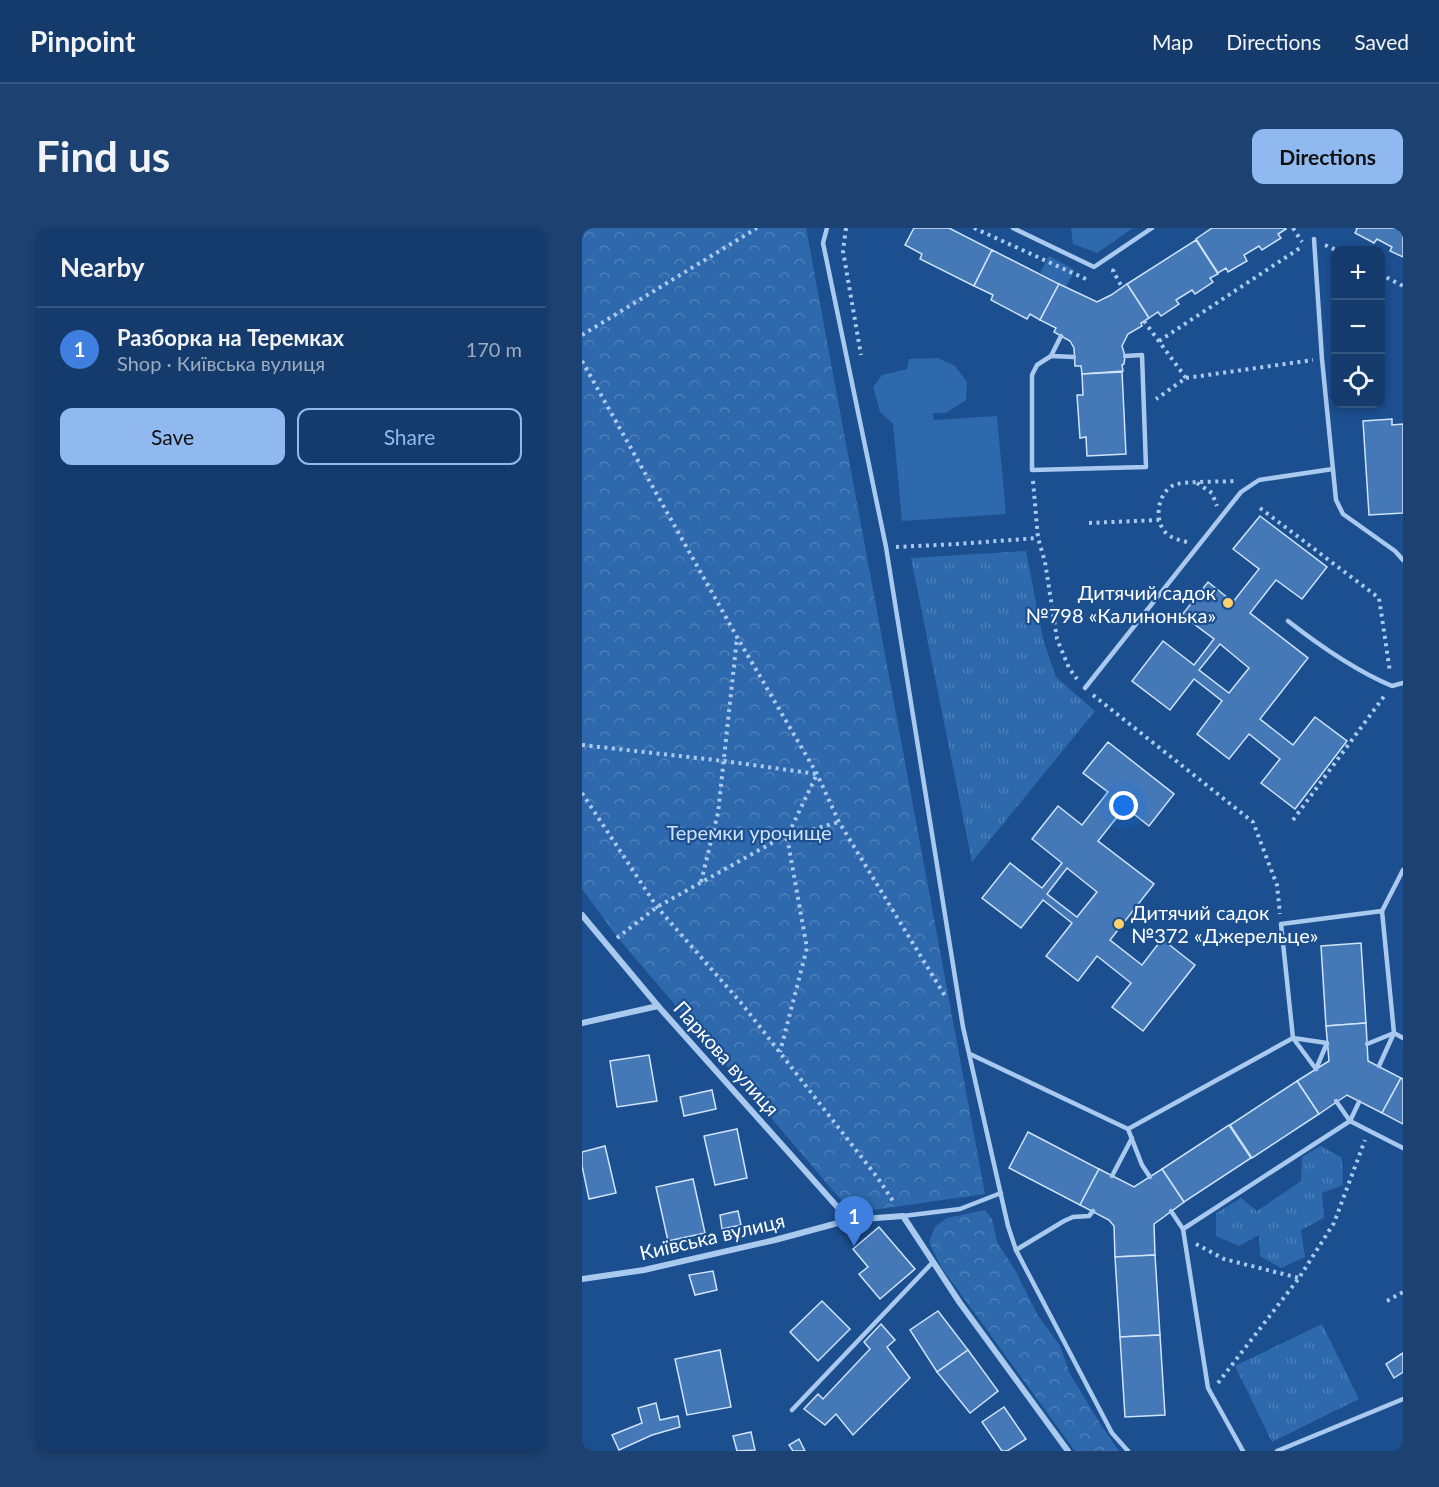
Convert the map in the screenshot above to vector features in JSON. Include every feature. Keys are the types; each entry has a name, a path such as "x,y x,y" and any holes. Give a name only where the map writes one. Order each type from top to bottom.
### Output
{"street":[{"name":"Паркова вулиця","path":"582,915 658,1006 849,1220"},
{"path":"582,1023 658,1006"},
{"path":"903,1216 960,1303 1068,1451"},
{"name":"Київська вулиця","path":"582,1279 655,1267 775,1240 849,1220 903,1216"}],"lane":[{"path":"827,228 823,243 886,547 962,1016 1008,1226 1016,1250 1112,1433 1128,1451"},
{"path":"1013,228 1094,267 1152,228"},
{"path":"1314,239 1322,359 1336,500 1343,513 1395,551 1403,560"},
{"path":"1061,336 1051,356 1037,365 1032,375 1032,470 1146,467 1142,356 1125,356"},
{"path":"1051,356 1074,357"},
{"path":"1085,688 1241,492 1259,480 1333,469"},
{"path":"1288,621 1370,677 1392,686 1403,683"},
{"path":"1379,1066 1394,1033 1382,911 1403,870"},
{"path":"1128,1129 1293,1038 1327,1043 1316,1069 1293,1038 1281,924 1382,911"},
{"path":"1394,1033 1403,1038"},
{"path":"1367,1044 1394,1033"},
{"path":"970,1054 1128,1129 1142,1165 1150,1177"},
{"path":"1336,1101 1350,1121 1403,1148"},
{"path":"1183,1229 1350,1121 1359,1102"},
{"path":"1112,1176 1132,1138"},
{"path":"903,1216 960,1209 1001,1193"},
{"path":"1016,1250 1064,1221 1073,1217 1089,1216 1093,1211"},
{"path":"1171,1211 1183,1229 1185,1238 1208,1388 1243,1451"},
{"path":"792,1410 933,1262"},
{"path":"1277,1451 1403,1399"}],"path":[{"path":"582,335 757,228"},
{"path":"846,228 843,251 861,358"},
{"path":"974,228 1088,280"},
{"path":"1293,228 1304,246"},
{"path":"1159,341 1314,239"},
{"path":"1385,277 1403,286"},
{"path":"1144,321 1186,378"},
{"path":"1143,408 1186,378 1322,359"},
{"path":"582,361 817,774 839,822 945,996"},
{"path":"1032,470 1038,538 1046,562 1057,639 1069,668 1085,688 1253,822 1277,885 1281,924"},
{"path":"1203,541 1190,543 1175,539 1164,532 1159,520 1159,507 1164,492 1176,484 1259,480"},
{"path":"1197,483 1212,493 1218,508 1216,525"},
{"path":"1089,524 1159,520"},
{"path":"895,557 894,547 1038,538"},
{"path":"701,883 718,813 737,637"},
{"path":"582,745 817,774"},
{"path":"780,1052 807,948 788,837 817,774"},
{"path":"582,793 657,907 742,1004 877,1177 903,1216"},
{"path":"605,943 618,938 657,907 779,839 839,822"},
{"path":"1210,1393 1299,1278 1334,1223 1368,1131"},
{"path":"1185,1238 1224,1259 1299,1278"},
{"path":"1387,1301 1403,1292"}],"green space":[{"name":"Теремки урочище","path":"582,228 806,228 985,1194 852,1213 618,938 582,889"},
{"path":"1071,228 1133,228 1097,253 1073,244"},
{"path":"1049,256 1075,270 1066,287 1040,273"},
{"path":"938,358 955,366 967,382 966,400 946,413 933,413 934,420 997,416 1006,514 902,521 893,424 880,412 873,387 882,375 907,369 909,359"},
{"path":"1026,551 1043,639 1056,677 1095,711 972,862 911,558"},
{"path":"1321,1146 1342,1158 1343,1185 1322,1193 1324,1218 1301,1230 1305,1257 1281,1268 1260,1256 1259,1235 1239,1246 1216,1236 1216,1213 1241,1198 1257,1211 1301,1181 1302,1157"},
{"path":"985,1210 992,1219 997,1242 1015,1270 1037,1314 1060,1346 1070,1374 1119,1451 1075,1451 941,1267 929,1242 935,1227 947,1218"},
{"path":"1322,1324 1359,1399 1272,1442 1235,1366"}],"building":[{"path":"914,228 949,228 992,250 974,286 920,259 922,254 905,245"},
{"path":"1212,228 1286,229 1278,234 1281,238 1262,250 1259,246 1244,255 1247,261 1228,272 1226,268 1218,273 1196,239"},
{"path":"1356,228 1403,228 1403,257 1390,251 1392,247 1377,239 1374,243 1355,233"},
{"path":"1196,240 1218,274 1210,278 1213,282 1195,294 1192,290 1176,300 1179,304 1161,316 1158,312 1149,318 1127,284"},
{"path":"992,250 1059,284 1040,320 1030,314 1027,319 991,300 993,295 974,286"},
{"path":"1059,284 1097,302 1127,284 1149,318 1141,323 1142,326 1128,334 1122,346 1125,356 1123,371 1082,374 1081,366 1075,366 1074,348 1070,341 1054,332 1056,328 1040,320"},
{"path":"1122,372 1126,454 1087,456 1086,437 1080,438 1077,395 1083,395 1082,374"},
{"path":"1392,419 1392,425 1403,424 1403,513 1369,515 1363,421"},
{"path":"1260,516 1327,567 1302,599 1276,580 1250,613 1308,658 1260,719 1293,745 1315,717 1347,741 1295,809 1261,783 1280,759 1249,734 1229,759 1197,734 1222,701 1194,679 1170,710 1132,681 1163,641 1194,665 1214,639 1182,615 1208,582 1233,602 1259,569 1233,549","holes":["1220,644 1249,668 1229,693 1199,670"]},
{"path":"1108,742 1174,794 1149,826 1125,807 1098,841 1154,884 1110,940 1142,965 1162,939 1195,965 1143,1031 1112,1007 1131,983 1097,956 1078,981 1046,956 1072,923 1043,900 1021,928 982,898 1010,863 1042,888 1062,863 1032,839 1058,806 1082,825 1108,792 1083,773","holes":["1067,868 1097,892 1077,917 1047,894"]},
{"path":"1361,943 1366,1023 1326,1026 1321,946"},
{"path":"1366,1023 1368,1061 1401,1078 1382,1113 1347,1095 1319,1114 1297,1081 1329,1061 1326,1026"},
{"path":"649,1055 657,1101 617,1107 610,1061"},
{"path":"1401,1078 1403,1079 1403,1124 1382,1113"},
{"path":"1297,1081 1319,1114 1252,1158 1230,1125"},
{"path":"712,1090 716,1109 684,1116 680,1097"},
{"path":"1229,1125 1251,1158 1184,1202 1162,1169"},
{"path":"737,1129 747,1178 715,1185 704,1136"},
{"path":"1028,1132 1099,1169 1080,1205 1009,1168"},
{"path":"605,1146 616,1193 589,1199 582,1166 582,1152"},
{"path":"1099,1169 1134,1187 1162,1169 1184,1202 1154,1224 1155,1255 1115,1257 1114,1226 1109,1220 1080,1205"},
{"path":"693,1179 705,1233 668,1241 656,1187"},
{"path":"738,1211 741,1225 722,1229 720,1215"},
{"path":"879,1227 915,1269 880,1299 859,1274 868,1267 853,1249"},
{"path":"1155,1255 1160,1335 1120,1337 1115,1257"},
{"path":"713,1271 717,1290 695,1295 689,1275"},
{"path":"822,1301 850,1329 818,1361 790,1332"},
{"path":"938,1311 968,1350 937,1372 910,1330"},
{"path":"881,1324 895,1340 887,1347 910,1378 853,1435 836,1414 825,1425 804,1409 818,1394 823,1399 870,1349 864,1342"},
{"path":"1160,1335 1165,1415 1125,1417 1120,1337"},
{"path":"720,1350 731,1407 687,1415 675,1359"},
{"path":"968,1350 998,1391 970,1413 937,1372"},
{"path":"1403,1353 1403,1372 1394,1378 1386,1364"},
{"path":"656,1403 660,1420 678,1416 680,1427 652,1435 619,1450 612,1435 642,1423 638,1408"},
{"path":"1004,1407 1026,1439 1007,1451 1002,1451 982,1422"},
{"path":"751,1432 755,1450 737,1451 733,1436"},
{"path":"799,1439 805,1451 793,1451 789,1445"}],"place":[{"name":"Дитячий садок №798 «Калинонька»","path":"1228,603"},
{"name":"Дитячий садок №372 «Джерельце»","path":"1119,924"},
{"name":"Разборка на Теремках","path":"854,1246"}]}
